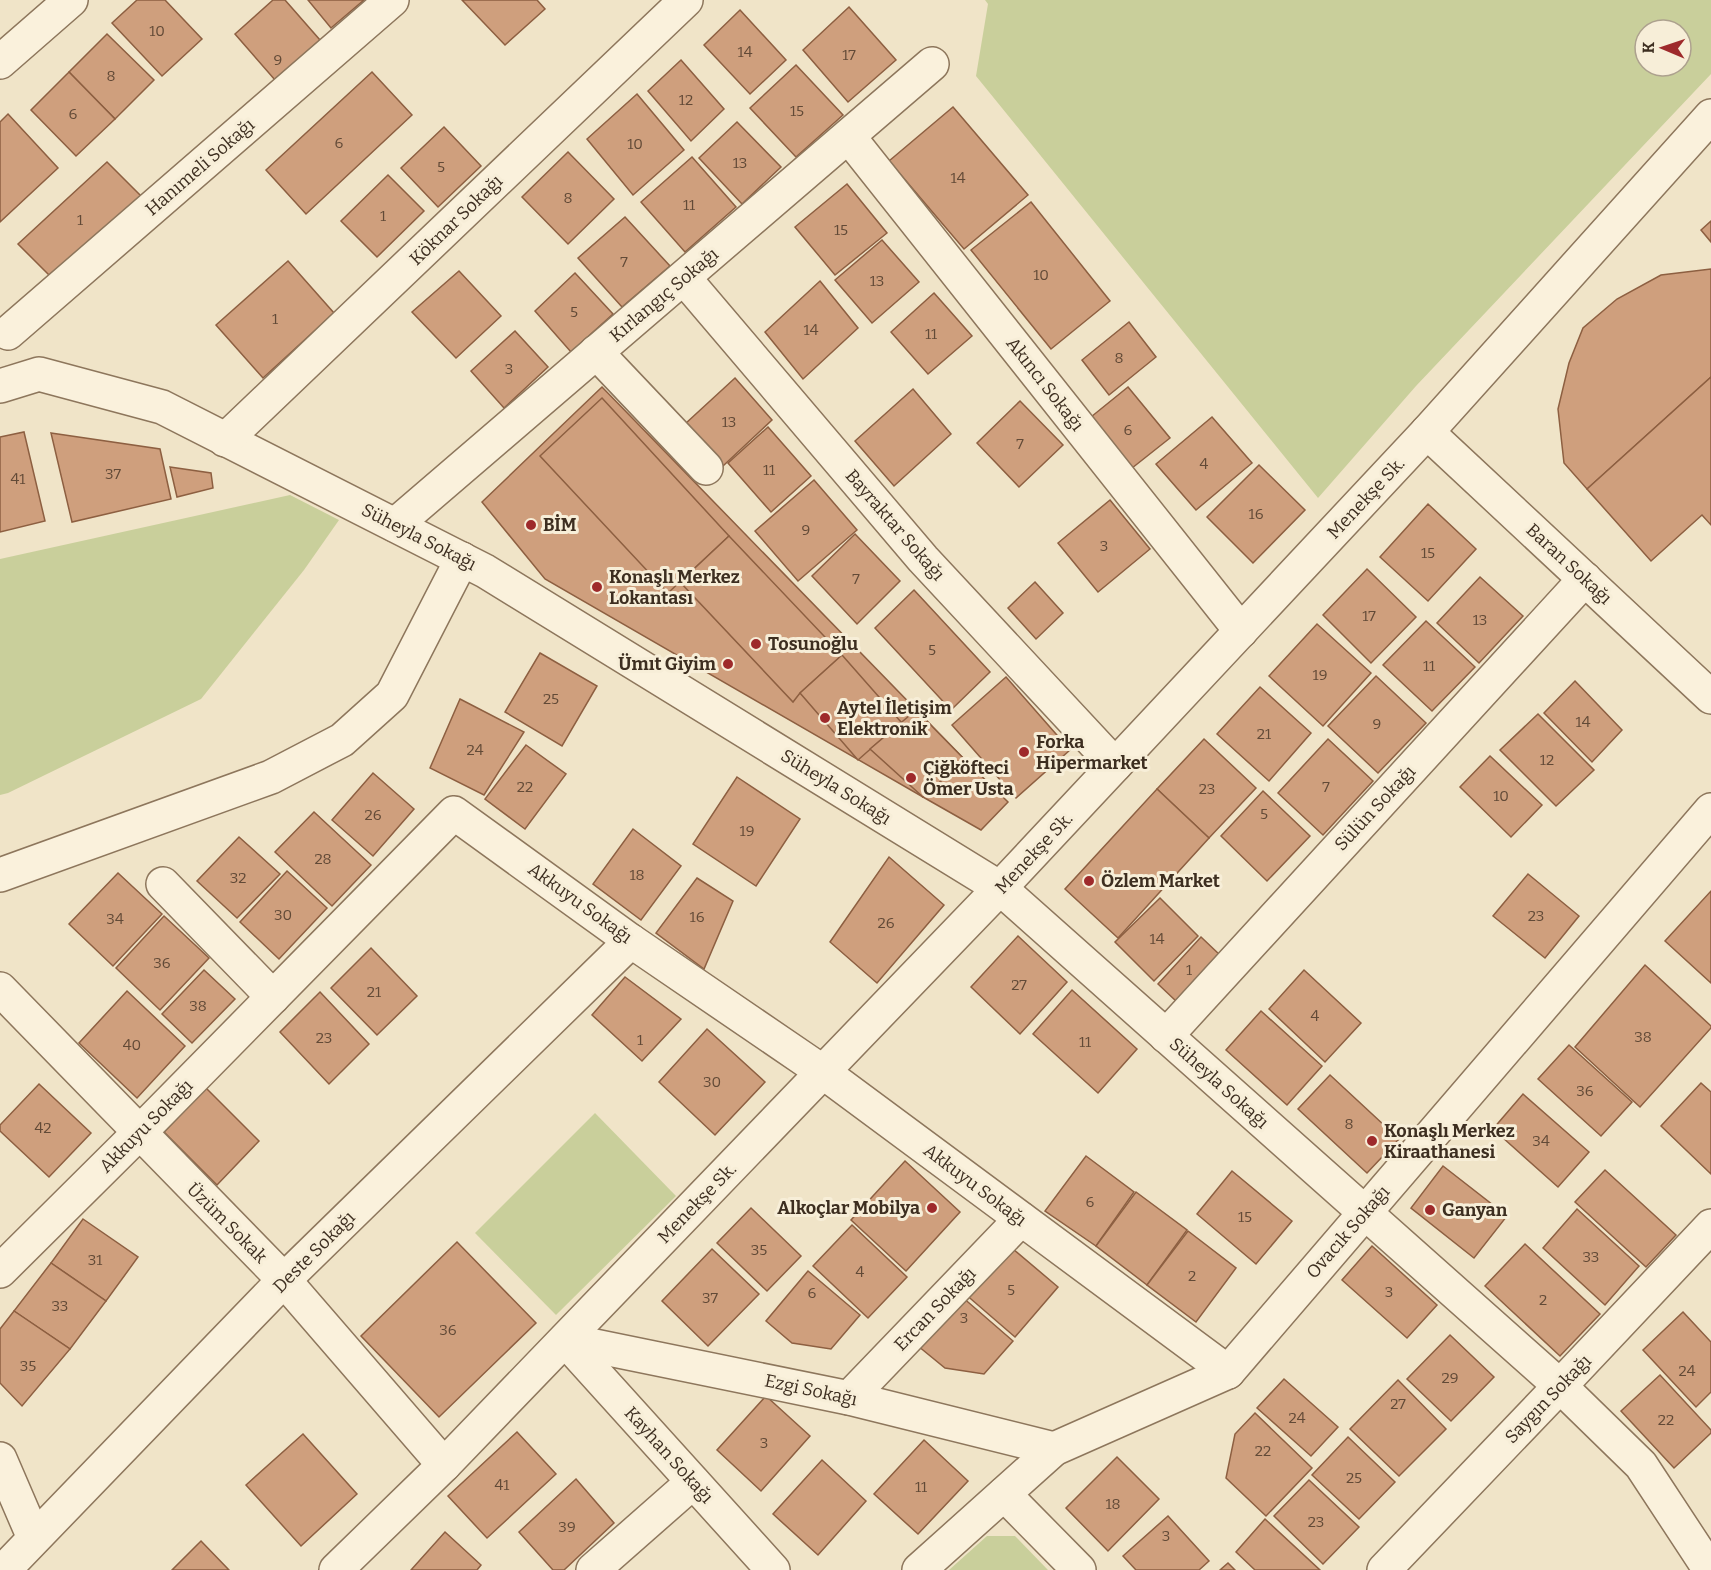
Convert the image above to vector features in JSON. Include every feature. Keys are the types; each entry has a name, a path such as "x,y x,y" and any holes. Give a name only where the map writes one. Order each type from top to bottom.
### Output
{"street":[{"path":"0,62 71,0"},
{"name":"Hanımeli Sokağı","path":"4,328 392,0"},
{"name":"Köknar Sokağı","path":"225,440 686,0"},
{"name":"Kırlangıç Sokağı","path":"395,525 932,64"},
{"name":"Menekşe Sk.","path":"336,1570 444,1465 1000,888 1427,432 1711,116"},
{"name":"Akıncı Sokağı","path":"849,137 1241,631"},
{"name":"Bayraktar Sokağı","path":"684,278 923,560 1115,765"},
{"path":"0,386 39,374 4,328"},
{"path":"596,352 705,468"},
{"name":"Süheyla Sokağı","path":"39,374 162,407 462,559 495,577 1000,888 1560,1386 1641,1466 1710,1570"},
{"name":"Baran Sokağı","path":"1427,432 1711,697"},
{"path":"0,875 271,777 342,740 392,695 462,559"},
{"name":"Sülün Sokağı","path":"1166,1036 1585,579"},
{"name":"Ovacık Sokağı","path":"919,1570 1054,1449 1228,1372 1711,810"},
{"name":"Akkuyu Sokağı","path":"0,1271 454,813 632,941 823,1072 1228,1372"},
{"path":"164,884 273,997"},
{"name":"Deste Sokağı","path":"4,1570 284,1280 632,941"},
{"name":"Üzüm Sokak","path":"0,989 284,1280 444,1465"},
{"name":"Ercan Sokağı","path":"849,1398 1021,1219"},
{"name":"Saygın Sokağı","path":"1402,1564 1560,1386 1711,1226"},
{"name":"Ezgi Sokağı","path":"565,1340 849,1398 1054,1449"},
{"name":"Kayhan Sokağı","path":"565,1340 773,1570"},
{"path":"0,1460 34,1538"},
{"path":"593,1570 693,1482"},
{"path":"1004,1494 1079,1570"}],"green space":[{"path":"985,0 1711,0 1711,74 1416,386 1318,498 976,76 988,4"},
{"path":"290,495 339,520 304,570 201,699 0,795 0,559"},
{"path":"595,1113 676,1196 556,1315 475,1233"},
{"path":"987,1536 1015,1536 1048,1570 949,1570"}],"building":[{"path":"137,0 165,0 202,39 162,76 112,23"},
{"path":"273,0 285,0 320,40 275,80 235,34"},
{"path":"308,0 364,0 331,28"},
{"path":"462,0 537,0 545,9 505,45"},
{"path":"849,7 896,60 848,102 803,50"},
{"path":"740,10 786,60 750,94 704,45"},
{"path":"107,34 154,80 115,119 69,72"},
{"path":"681,60 724,109 691,141 648,91"},
{"path":"796,65 843,115 796,157 750,108"},
{"path":"69,72 115,119 76,156 31,110"},
{"path":"372,72 412,115 306,214 266,170"},
{"path":"637,94 684,150 633,195 587,139"},
{"path":"953,107 1028,195 964,249 889,161"},
{"path":"8,114 58,168 0,222 0,122"},
{"path":"737,122 781,167 742,204 699,158"},
{"path":"444,127 481,166 438,207 401,168"},
{"path":"568,152 614,199 568,244 522,197"},
{"path":"692,157 736,207 685,252 641,202"},
{"path":"107,162 141,196 53,279 18,244"},
{"path":"388,175 424,211 377,257 341,221"},
{"path":"847,184 887,233 835,275 795,227"},
{"path":"1031,202 1110,301 1051,349 971,250"},
{"path":"625,217 670,266 622,307 578,258"},
{"path":"1711,221 1711,242 1701,230"},
{"path":"882,240 919,282 872,323 835,280"},
{"path":"288,261 334,313 263,378 216,325"},
{"path":"1711,269 1711,377 1587,489 1564,463 1558,409 1569,363 1583,328 1617,299 1661,275"},
{"path":"459,271 501,316 456,358 412,312"},
{"path":"575,273 613,314 571,352 535,311"},
{"path":"820,281 858,328 803,379 765,332"},
{"path":"934,293 972,336 928,374 891,332"},
{"path":"1129,322 1156,357 1109,395 1082,360"},
{"path":"515,331 548,367 504,408 471,371"},
{"path":"1711,377 1711,525 1702,515 1651,561 1587,489"},
{"path":"735,378 772,420 723,466 685,424"},
{"name":"Tosunoğlu","path":"602,387 965,760 923,797 545,579 482,502"},
{"path":"1128,387 1170,438 1127,472 1086,421"},
{"path":"913,389 951,434 894,486 855,441"},
{"path":"602,398 729,536 668,593 540,456"},
{"path":"1020,401 1063,445 1019,487 977,443"},
{"path":"1212,417 1252,463 1196,510 1156,464"},
{"path":"768,427 811,476 771,512 728,463"},
{"path":"24,432 45,521 0,532 0,437"},
{"path":"51,433 160,449 171,499 72,522"},
{"path":"1259,465 1305,510 1253,563 1207,517"},
{"path":"170,467 211,473 213,488 177,497"},
{"path":"814,480 857,530 798,581 755,531"},
{"path":"1110,500 1150,549 1098,592 1058,543"},
{"path":"1428,504 1476,549 1428,601 1380,557"},
{"path":"855,534 900,581 857,624 812,576"},
{"path":"729,536 842,655 793,702 680,582"},
{"path":"1367,569 1416,617 1371,663 1323,615"},
{"path":"1480,577 1523,616 1479,663 1437,623"},
{"path":"1035,582 1063,613 1036,639 1008,608"},
{"path":"914,590 990,672 951,710 875,628"},
{"path":"1426,621 1475,667 1432,711 1383,665"},
{"path":"1317,624 1371,673 1323,726 1269,676"},
{"path":"540,653 597,686 562,746 505,712"},
{"path":"842,655 901,722 858,760 800,693"},
{"path":"1376,676 1426,723 1378,773 1328,726"},
{"path":"1006,677 1070,750 1016,798 952,725"},
{"path":"1575,681 1622,730 1592,762 1544,713"},
{"path":"1260,687 1311,733 1269,781 1217,734"},
{"path":"460,699 524,732 484,795 430,768"},
{"path":"916,710 965,760 923,797 870,749"},
{"path":"1538,714 1594,770 1556,806 1500,750"},
{"path":"1204,739 1256,788 1209,838 1157,789"},
{"path":"1328,739 1373,781 1323,835 1278,793"},
{"path":"526,745 566,774 525,829 485,799"},
{"path":"1490,756 1542,805 1511,837 1460,787"},
{"path":"965,760 1008,802 981,830 923,797"},
{"path":"373,773 414,809 373,856 332,820"},
{"path":"737,777 800,819 756,886 693,844"},
{"path":"1157,789 1209,838 1118,938 1065,889"},
{"path":"1263,791 1310,836 1267,881 1221,836"},
{"path":"314,812 371,865 332,906 275,852"},
{"path":"633,829 681,866 641,920 593,884"},
{"path":"239,837 280,874 237,918 197,881"},
{"path":"889,857 944,905 877,983 830,942"},
{"path":"287,871 327,908 279,959 240,922"},
{"path":"118,873 162,914 113,966 69,924"},
{"path":"1528,874 1579,916 1545,958 1493,916"},
{"path":"697,878 733,901 704,969 656,933"},
{"path":"1711,891 1711,983 1665,941"},
{"path":"1160,898 1198,936 1154,981 1115,942"},
{"path":"164,916 209,958 160,1010 116,968"},
{"path":"1018,936 1067,982 1020,1034 971,987"},
{"path":"1201,937 1221,956 1177,1002 1158,984"},
{"path":"371,948 417,996 377,1035 331,988"},
{"path":"1645,965 1711,1028 1640,1107 1575,1047"},
{"path":"204,970 235,999 192,1043 162,1014"},
{"path":"1304,970 1361,1023 1325,1062 1269,1009"},
{"path":"625,977 681,1019 642,1061 592,1015"},
{"path":"1072,990 1137,1049 1098,1093 1033,1034"},
{"path":"127,991 185,1046 137,1098 79,1043"},
{"path":"320,992 369,1044 329,1084 280,1032"},
{"path":"1261,1011 1322,1066 1287,1105 1226,1050"},
{"path":"707,1029 765,1082 715,1135 659,1082"},
{"path":"1569,1045 1632,1102 1601,1136 1538,1079"},
{"path":"1330,1075 1399,1139 1367,1173 1298,1109"},
{"path":"1701,1083 1711,1092 1711,1174 1661,1126"},
{"path":"39,1084 91,1133 49,1177 0,1131 0,1125"},
{"path":"206,1088 259,1141 217,1185 164,1132"},
{"path":"1523,1094 1589,1152 1558,1187 1493,1129"},
{"path":"1086,1156 1134,1192 1096,1246 1045,1211"},
{"path":"905,1161 960,1212 906,1271 851,1220"},
{"path":"1443,1166 1507,1216 1474,1258 1411,1208"},
{"path":"1605,1170 1676,1235 1646,1267 1575,1202"},
{"path":"1232,1171 1292,1221 1256,1264 1197,1214"},
{"path":"1136,1192 1187,1230 1147,1285 1096,1246"},
{"path":"751,1208 801,1256 767,1291 717,1243"},
{"path":"1577,1209 1639,1266 1605,1305 1543,1248"},
{"path":"83,1219 138,1257 106,1301 51,1263"},
{"path":"852,1225 907,1277 868,1318 813,1266"},
{"path":"1188,1231 1236,1268 1196,1322 1147,1285"},
{"path":"457,1242 536,1323 439,1417 361,1336"},
{"path":"1006,1243 1058,1287 1015,1337 964,1293"},
{"path":"1525,1244 1600,1314 1560,1356 1485,1286"},
{"path":"1372,1246 1437,1305 1407,1338 1342,1280"},
{"path":"712,1249 759,1294 708,1346 662,1301"},
{"path":"51,1263 106,1301 70,1349 14,1311"},
{"path":"808,1271 860,1315 831,1349 792,1343 766,1321"},
{"path":"961,1296 1013,1341 984,1374 945,1368 918,1346"},
{"path":"14,1311 70,1349 22,1406 0,1383 0,1329"},
{"path":"1683,1312 1711,1342 1711,1392 1696,1407 1643,1350"},
{"path":"1450,1335 1494,1377 1451,1421 1407,1379"},
{"path":"1660,1375 1711,1430 1711,1433 1674,1468 1621,1411"},
{"path":"1284,1379 1338,1427 1311,1456 1257,1408"},
{"path":"1398,1380 1446,1429 1399,1476 1350,1429"},
{"path":"766,1396 810,1436 761,1491 717,1450"},
{"path":"1255,1413 1312,1468 1266,1516 1226,1478 1235,1434"},
{"path":"517,1432 556,1474 487,1538 448,1496"},
{"path":"303,1434 357,1494 301,1546 246,1485"},
{"path":"1348,1437 1395,1482 1359,1519 1312,1475"},
{"path":"924,1440 968,1481 918,1534 874,1494"},
{"path":"1117,1457 1159,1499 1108,1551 1066,1508"},
{"path":"822,1460 866,1501 818,1555 773,1514"},
{"path":"576,1479 614,1523 564,1570 553,1570 519,1532"},
{"path":"1309,1480 1359,1527 1323,1564 1274,1516"},
{"path":"1168,1516 1209,1561 1199,1570 1136,1570 1123,1556"},
{"path":"1265,1519 1320,1570 1255,1570 1236,1552"},
{"path":"445,1532 481,1565 477,1570 411,1570"},
{"path":"201,1541 229,1570 172,1570"},
{"path":"1228,1563 1235,1570 1220,1570"}],"place":[{"name":"BİM","path":"531,525"},
{"name":"Konaşlı Merkez Lokantası","path":"597,587"},
{"name":"Tosunoğlu","path":"756,644"},
{"name":"Ümıt Giyim","path":"728,664"},
{"name":"Aytel İletişim Elektronik","path":"825,718"},
{"name":"Forka Hipermarket","path":"1024,752"},
{"name":"Çiğköfteci Ömer Usta","path":"911,778"},
{"name":"Özlem Market","path":"1089,881"},
{"name":"Konaşlı Merkez Kiraathanesi","path":"1372,1141"},
{"name":"Alkoçlar Mobilya","path":"932,1208"},
{"name":"Ganyan","path":"1430,1210"}]}
